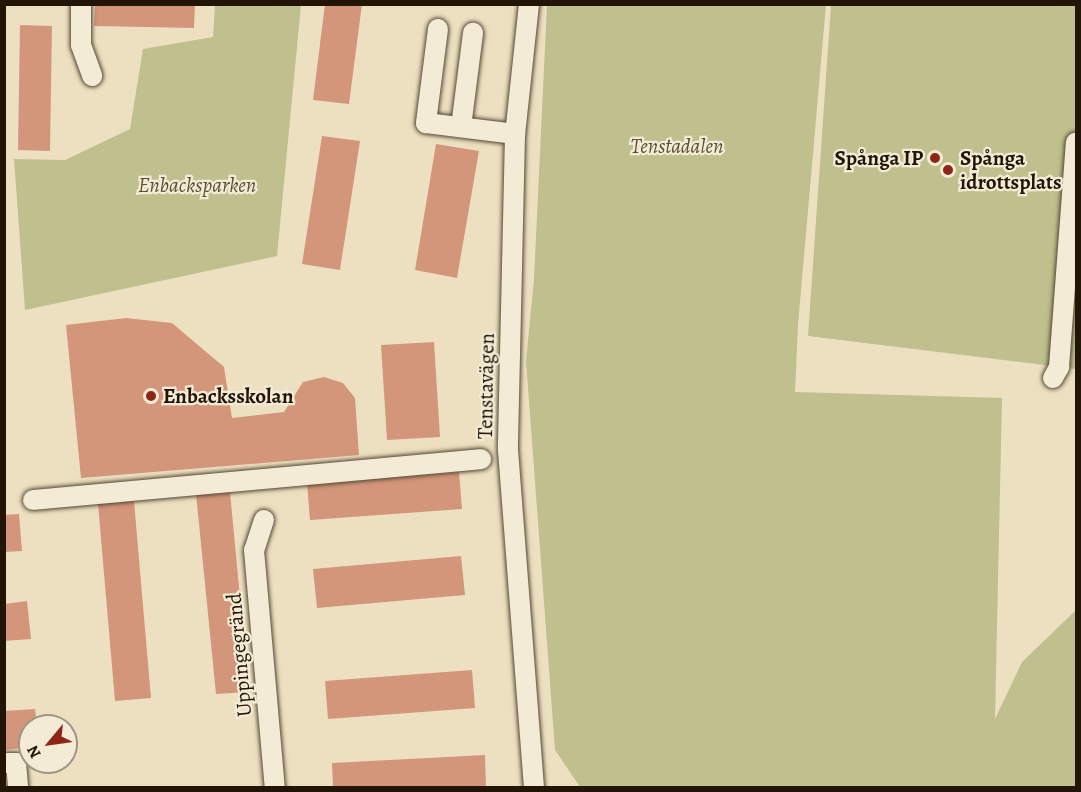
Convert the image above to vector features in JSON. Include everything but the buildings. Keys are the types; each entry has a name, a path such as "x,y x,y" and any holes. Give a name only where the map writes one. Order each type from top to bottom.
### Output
{"street":[{"path":"81,4 81,45 92,76"},
{"name":"Tenstavägen","path":"529,4 515,134 508,450 535,767 534,788"},
{"path":"438,29 426,123 515,134"},
{"path":"461,127 473,33"},
{"path":"1053,378 1059,367 1072,259 1077,143"},
{"path":"33,500 481,459"},
{"name":"Uppingegränd","path":"264,520 254,550 275,788"},
{"path":"4,763 16,763 18,788"},
{"name":"Tenstavägen","path":"535,767 548,788"}],"green space":[{"name":"Enbacksparken","path":"215,5 301,5 277,256 25,310 14,159 65,160 130,129 143,49 213,37"},
{"name":"Tenstadalen","path":"547,5 826,5 798,325 795,392 1002,398 995,719 1022,662 1076,610 1076,787 580,787 555,750 526,361 534,279"},
{"name":"Spånga IP","path":"831,5 1076,5 1076,369 808,336"}],"place":[{"name":"Spånga IP","path":"935,158"},
{"name":"Spånga idrottsplats","path":"948,170"},
{"name":"Enbacksskolan","path":"151,396"}]}
